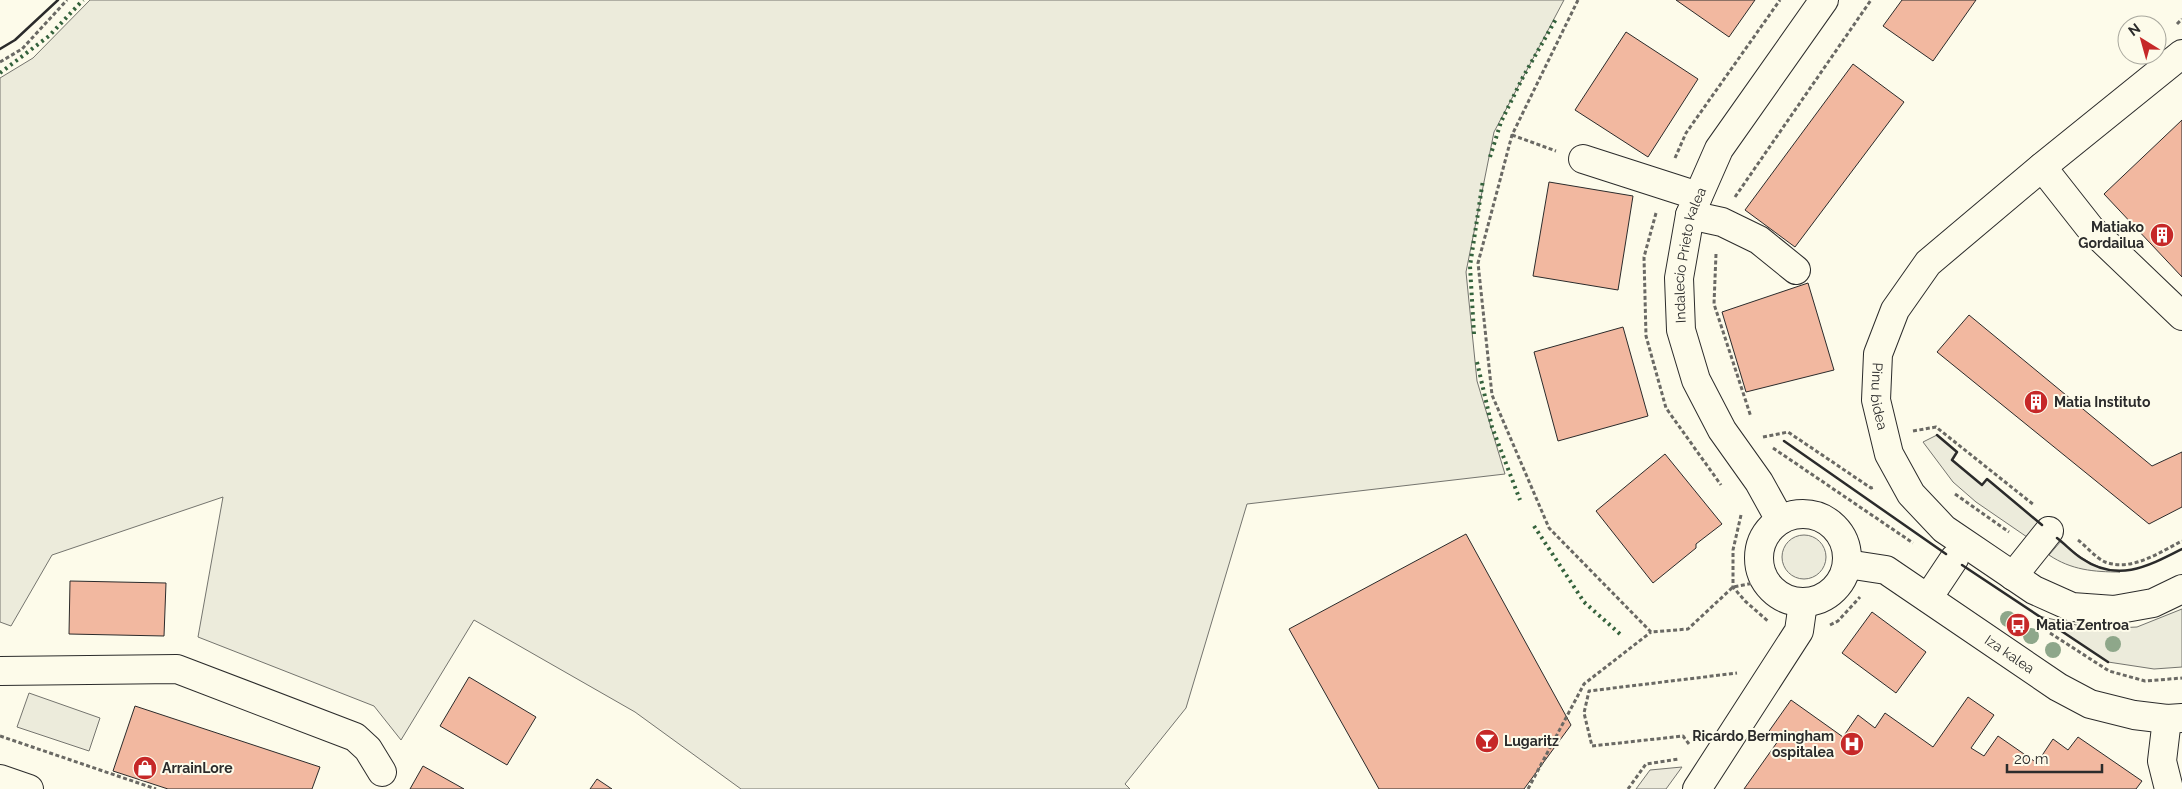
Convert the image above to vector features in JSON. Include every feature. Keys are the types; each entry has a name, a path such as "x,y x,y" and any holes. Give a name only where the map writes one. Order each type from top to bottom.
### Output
{"street":[{"name":"Indalecio Prieto kalea","path":"1780,520 1758,482 1722,430 1696,380 1681,330 1679,278 1694,205 1719,149 1824,0"},
{"name":"Pinu bidea","path":"2182,54 2042,167 1928,263 1895,310 1878,354 1876,400 1889,454 1911,494 1944,529 2034,590 2072,607 2114,610 2153,603 2182,589"},
{"path":"1583,158 1663,185 1722,222 1759,240 1796,270"},
{"path":"2042,167 2090,228 2182,316"},
{"path":"1800,513 1825,519 1837,529 1845,542 1847,564 1842,578 1835,589 1825,597 1804,603 1788,600 1775,594 1764,581 1758,566 1758,554 1762,538 1773,524 1788,516 1800,513"},
{"path":"2012,576 2042,541"},
{"path":"1928,598 1954,559"},
{"name":"Iza kalea","path":"1847,564 1886,570 2058,687 2090,704 2134,715 2174,719"},
{"path":"1696,789 1799,631 1804,603"},
{"path":"0,671 177,669 354,737 368,749 382,772"},
{"path":"2168,789 2162,761 2174,719"}],"path":[{"path":"0,62 22,48 67,0"},
{"path":"1578,0 1512,135 1478,263 1492,395 1550,528 1651,632"},
{"path":"1723,487 1666,408 1646,336 1644,257 1663,185 1686,133 1780,0"},
{"path":"1512,135 1547,148"},
{"path":"1908,431 1912,439"},
{"path":"1757,438 1788,432 1871,488 1881,484"},
{"path":"1949,488 2042,541"},
{"path":"1738,508 1741,516 1733,550 1733,587 1745,601 1771,623 1771,630"},
{"path":"1528,789 1584,684 1651,632 1688,629 1733,587 1764,581"},
{"path":"1799,631 1821,629 1838,621 1860,597 1868,595"},
{"path":"1686,748 1690,743 1683,736 1592,746 1584,713 1589,691 1738,673 1742,668"},
{"path":"0,736 156,789"},
{"path":"1628,789 1646,764 1679,760 1683,754"}],"shaded area":[{"path":"90,0 1564,0 1494,132 1466,272 1477,381 1505,474 1247,504 1186,708 1125,784 1130,789 741,789 635,712 474,620 401,740 374,706 198,637 223,497 52,555 11,626 0,622 0,78 33,58"},
{"path":"1937,435 1957,452 1952,460 1982,485 1987,479 2038,522 2027,537 1976,502 1953,482 1923,442"},
{"path":"1804,535 1816,539 1822,545 1826,557 1822,569 1816,575 1804,579 1792,575 1786,569 1782,557 1786,545 1792,539"},
{"path":"2061,541 2095,565 2120,572 2083,569 2057,560 2049,555"},
{"path":"2182,609 2182,667 2154,669 2108,662 2039,616 2093,629 2137,627"},
{"path":"29,693 100,718 89,751 17,727"},
{"path":"1682,767 1666,789 1636,789 1650,770"}],"building":[{"path":"1676,0 1755,0 1729,37"},
{"path":"1902,0 1976,0 1933,61 1883,26"},
{"path":"1626,32 1698,79 1648,157 1575,110"},
{"path":"1853,64 1904,102 1795,247 1745,210"},
{"name":"Matiako Gordailua","path":"2182,120 2182,277 2104,194"},
{"path":"1549,182 1633,196 1618,290 1533,276"},
{"path":"1808,283 1834,370 1746,392 1722,312"},
{"name":"Matia Instituto","path":"1969,315 2152,466 2182,452 2182,507 2149,524 1937,352"},
{"path":"1623,327 1648,416 1558,441 1534,352"},
{"path":"1665,454 1722,524 1696,544 1696,548 1653,583 1596,511"},
{"path":"1466,534 1571,725 1524,789 1379,789 1289,629"},
{"path":"70,581 166,583 164,636 69,634"},
{"path":"1872,612 1926,652 1896,693 1842,653"},
{"path":"469,677 536,717 507,765 440,726"},
{"name":"Ricardo Bermingham ospitalea","path":"1968,697 1994,715 1971,748 1984,756 1998,736 2037,763 2053,739 2068,750 2078,737 2142,781 2136,789 1744,789 1778,741 1767,734 1791,700 1843,737 1858,715 1875,728 1885,713 1933,747"},
{"path":"135,706 320,767 312,789 168,789 113,771"},
{"path":"423,766 464,789 410,789"},
{"path":"597,779 612,789 590,789"}],"hedge":[{"path":"0,73 49,36 83,0"},
{"path":"1490,157 1501,122 1523,77 1556,19"},
{"path":"1474,334 1470,266 1483,180"},
{"path":"1477,362 1492,427 1520,500"},
{"path":"1534,526 1584,602 1620,634"}],"wall":[{"path":"0,49 15,40 58,0"},
{"path":"1937,435 1957,452 1952,460 1982,485 1987,479 2042,525"},
{"path":"1784,441 1946,554"},
{"path":"2057,538 2078,556 2094,566 2107,570 2132,570 2157,562 2182,549"},
{"path":"1962,565 2108,662"}],"place":[{"name":"Matiako Gordailua","path":"2162,235"},
{"name":"Matia Instituto","path":"2036,402"},
{"name":"Matia Zentroa","path":"2018,625"},
{"name":"Lugaritz","path":"1487,741"},
{"name":"Ricardo Bermingham ospitalea","path":"1852,744"},
{"name":"ArrainLore","path":"145,768"}]}
